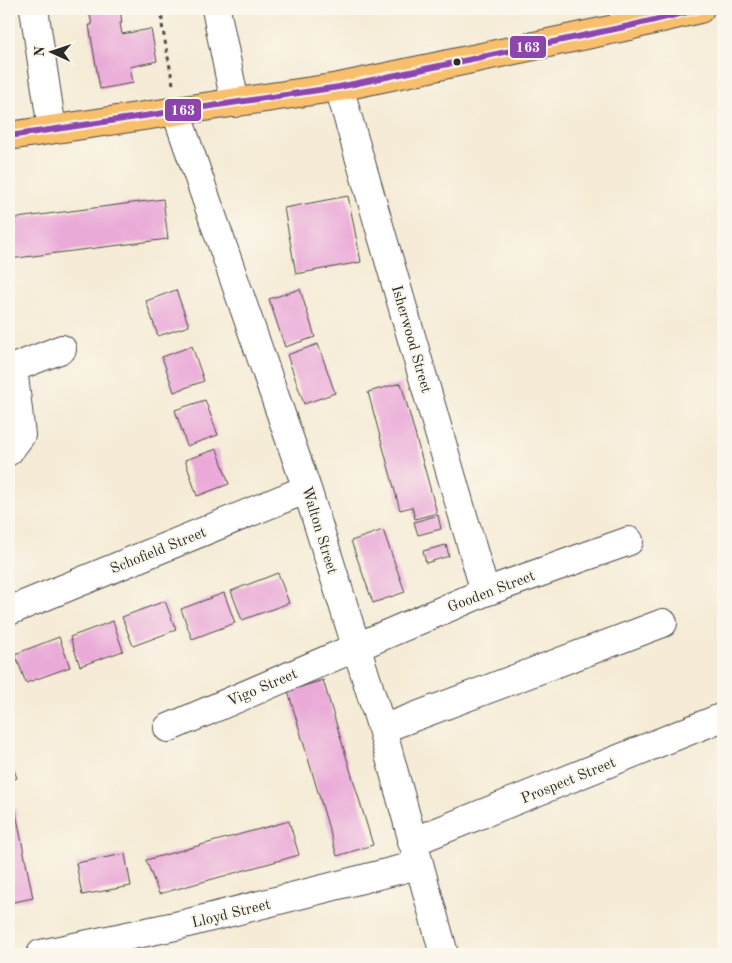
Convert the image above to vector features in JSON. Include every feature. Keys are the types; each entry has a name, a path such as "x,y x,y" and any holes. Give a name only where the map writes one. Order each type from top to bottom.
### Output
{"main road":[{"path":"9,136 339,87 626,18 700,9"}],"street":[{"path":"34,9 52,129"},
{"path":"216,9 235,103"},
{"name":"Isherwood Street","path":"339,87 485,592"},
{"name":"Walton Street","path":"176,112 308,489 355,647 382,729 444,954"},
{"path":"9,451 21,436 13,368 62,349"},
{"name":"Schofield Street","path":"9,610 308,489"},
{"name":"Gooden Street","path":"355,647 485,592 628,541"},
{"path":"382,729 663,623"},
{"name":"Vigo Street","path":"168,728 355,647"},
{"name":"Prospect Street","path":"415,853 723,718"},
{"name":"Lloyd Street","path":"41,954 180,925 415,853"}],"path":[{"path":"162,9 162,25 171,69 176,112"}],"building":[{"path":"89,9 120,9 122,34 151,29 157,61 130,67 133,83 100,89 89,25 92,25"},
{"path":"348,196 361,262 296,274 284,208"},
{"path":"163,199 168,239 9,259 9,219"},
{"path":"300,289 315,337 285,347 269,299"},
{"path":"176,290 189,326 158,336 146,301"},
{"path":"318,344 335,393 304,404 287,355"},
{"path":"192,346 204,381 174,392 162,357"},
{"path":"401,383 437,513 415,519 412,507 400,510 368,392"},
{"path":"205,400 218,435 187,446 175,410"},
{"path":"217,449 229,484 197,496 185,460"},
{"path":"438,515 441,529 418,535 414,522"},
{"path":"383,530 405,592 373,603 351,541"},
{"path":"446,545 449,556 426,563 423,551"},
{"path":"278,573 289,603 242,620 231,591"},
{"path":"224,593 235,623 192,639 181,609"},
{"path":"165,601 176,630 133,646 122,617"},
{"path":"113,621 123,651 80,666 70,637"},
{"path":"59,637 70,667 26,683 15,654"},
{"path":"323,680 373,845 337,856 288,691"},
{"path":"11,763 17,778 9,781 9,764"},
{"path":"15,808 33,898 9,903 9,809"},
{"path":"289,821 299,855 159,894 146,860"},
{"path":"125,854 131,886 82,895 76,863"}],"transit line":[{"name":"163","path":"9,136 339,87 629,26 700,9"}]}
